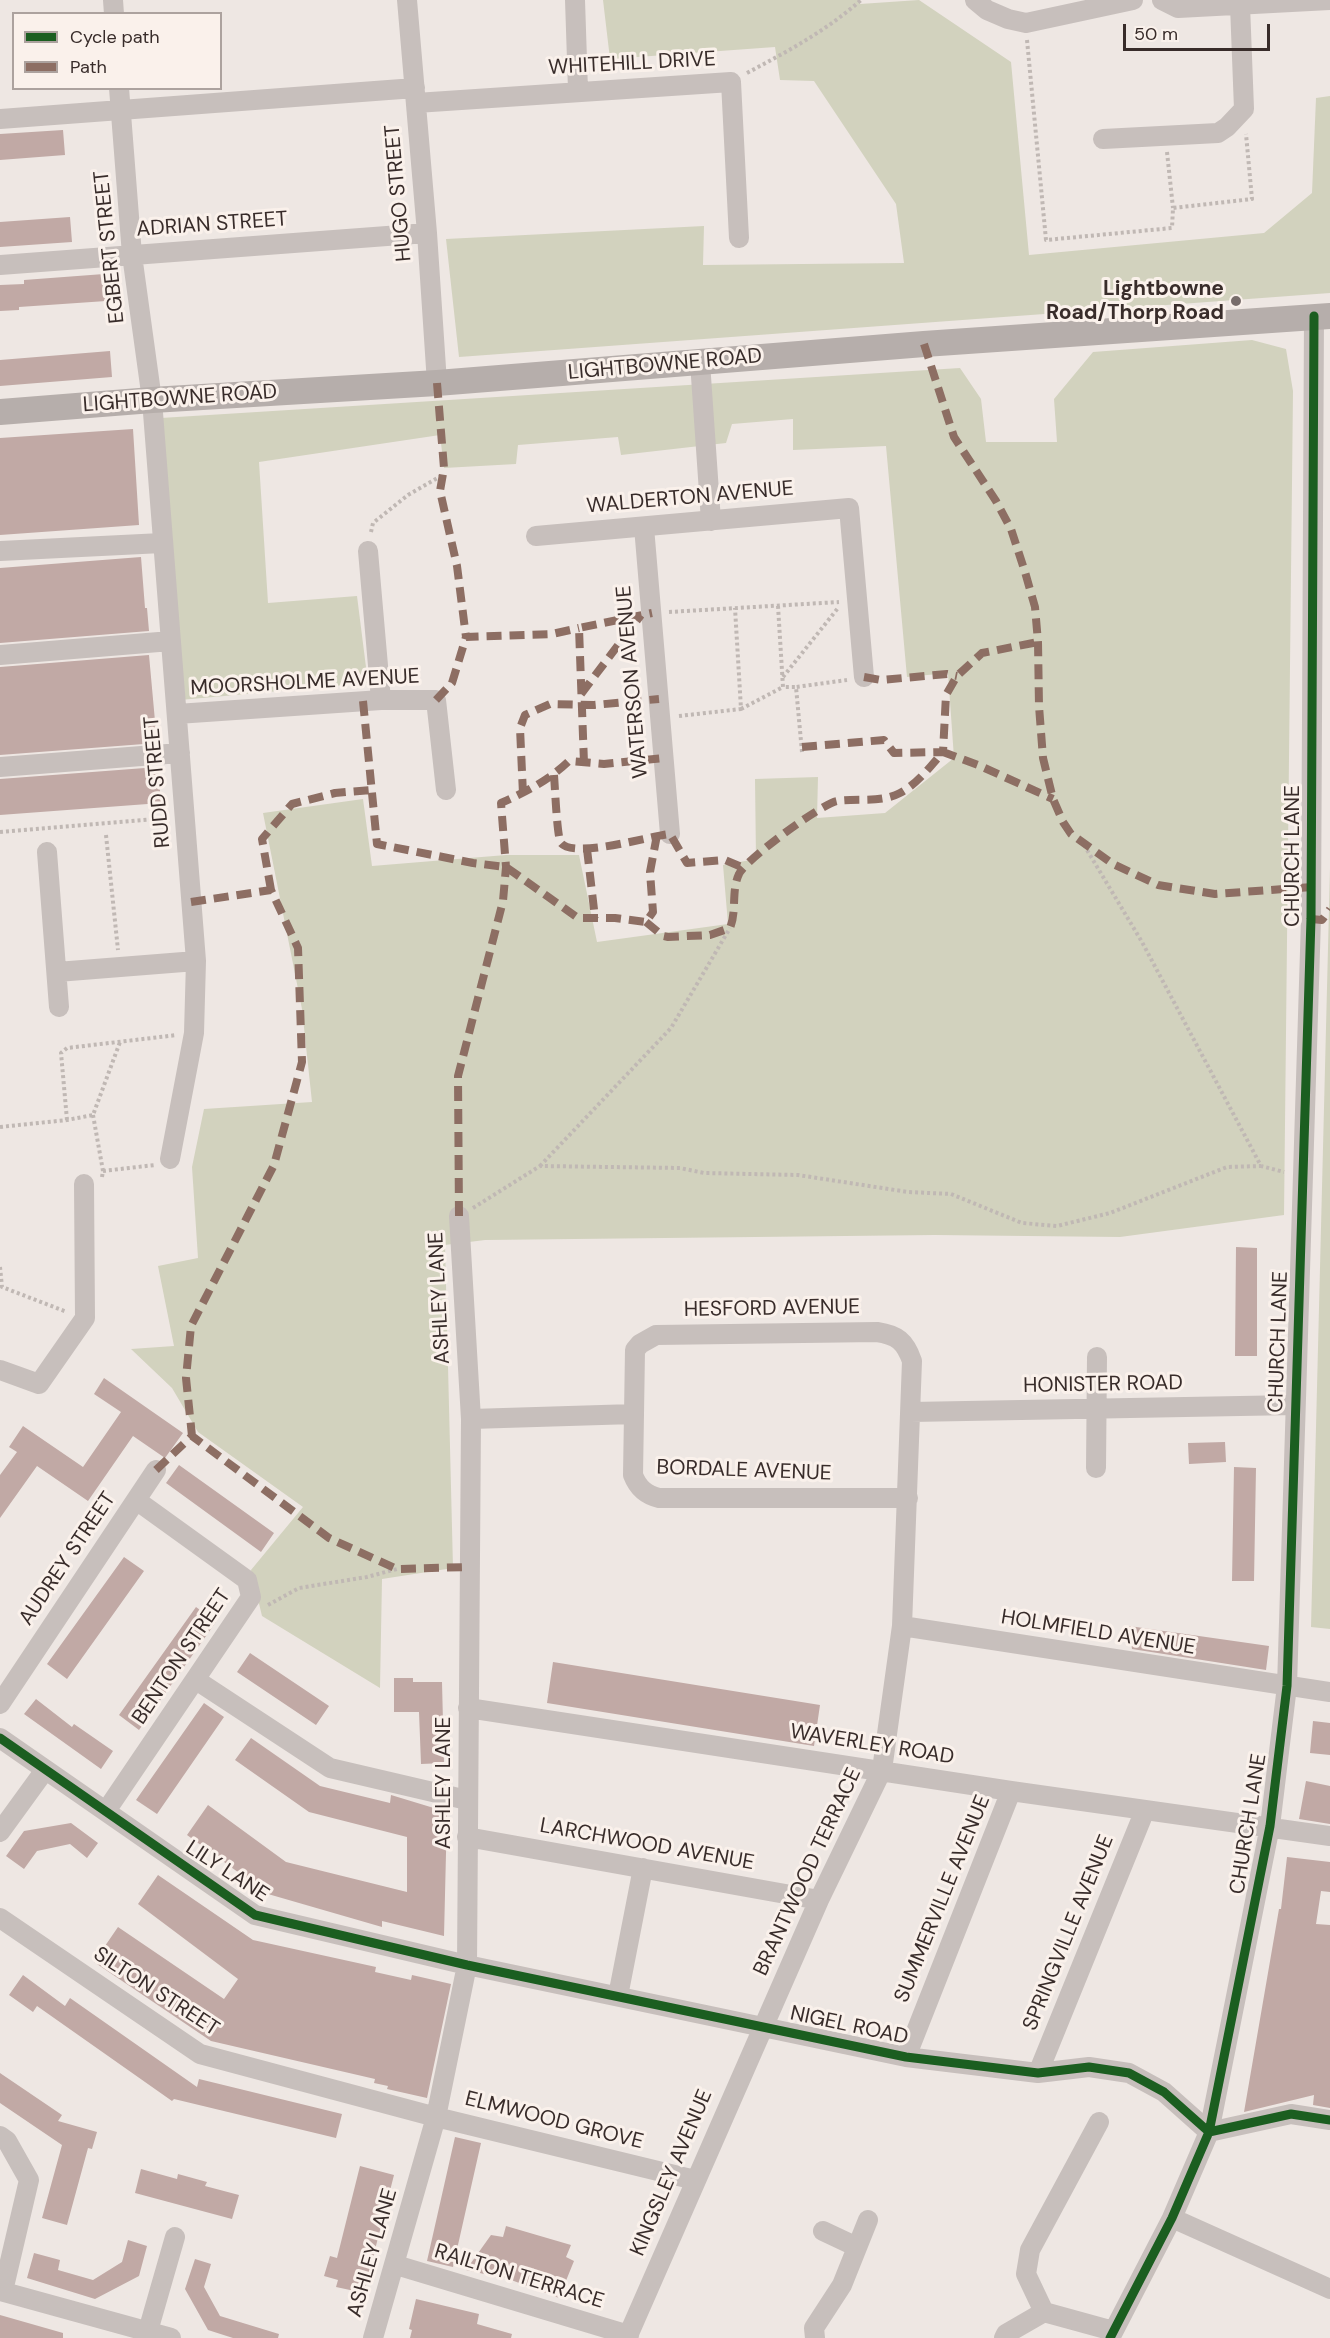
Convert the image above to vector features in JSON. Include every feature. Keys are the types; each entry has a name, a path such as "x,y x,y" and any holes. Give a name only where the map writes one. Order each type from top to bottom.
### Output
{"main road":[{"name":"LIGHTBOWNE ROAD","path":"0,412 152,400 437,383 924,344 1322,316"}],"street":[{"name":"HUGO STREET","path":"407,0 437,383"},
{"path":"575,0 578,90"},
{"path":"975,0 987,9 1008,19 1026,23 1133,0"},
{"path":"1162,0 1178,8 1330,0"},
{"path":"1103,138 1218,133 1227,127 1244,109 1240,5"},
{"name":"WHITEHILL DRIVE","path":"0,118 416,95 731,82 739,238"},
{"name":"EGBERT STREET","path":"119,90 132,255 152,400"},
{"name":"ADRIAN STREET","path":"0,265 427,233"},
{"name":"CHURCH LANE","path":"1111,2334 1172,2218 1209,2132 1270,1826 1287,1686 1311,919 1322,316"},
{"path":"700,362 711,521"},
{"name":"RUDD STREET","path":"152,400 196,961 194,1033 170,1159"},
{"name":"WALDERTON AVENUE","path":"536,536 849,508 864,677"},
{"name":"WATERSON AVENUE","path":"644,527 670,834"},
{"path":"0,551 162,543"},
{"path":"368,551 381,700"},
{"path":"0,655 171,642"},
{"name":"MOORSHOLME AVENUE","path":"177,714 381,700 436,700 446,790"},
{"path":"0,767 180,753"},
{"path":"47,852 59,1007"},
{"path":"57,972 196,961"},
{"path":"0,1370 39,1384 85,1318 84,1184"},
{"name":"ASHLEY LANE","path":"373,2338 396,2265 436,2117 466,1965 471,1419 459,1216"},
{"name":"HESFORD AVENUE","path":"634,1414 635,1350 640,1344 656,1335 876,1332 890,1334 902,1340 908,1350 912,1361 911,1412"},
{"path":"1096,1468 1097,1357"},
{"name":"HONISTER ROAD","path":"911,1412 1296,1406"},
{"name":"BRANTWOOD TERRACE","path":"762,2027 819,1900 882,1770 902,1626 911,1412"},
{"path":"471,1419 634,1414"},
{"name":"BORDALE AVENUE","path":"634,1414 633,1475 636,1483 650,1496 659,1498 908,1498"},
{"name":"AUDREY STREET","path":"0,1704 156,1470"},
{"name":"BENTON STREET","path":"106,1811 251,1597 247,1580 136,1500"},
{"name":"HOLMFIELD AVENUE","path":"902,1626 1330,1692"},
{"path":"196,1680 330,1768 467,1800"},
{"name":"WAVERLEY ROAD","path":"468,1708 1011,1791 1330,1836"},
{"name":"LILY LANE","path":"0,1738 255,1915 466,1965"},
{"path":"0,1832 45,1770"},
{"name":"SUMMERVILLE AVENUE","path":"906,2057 1011,1791"},
{"name":"SPRINGVILLE AVENUE","path":"1038,2073 1145,1810"},
{"name":"LARCHWOOD AVENUE","path":"467,1837 819,1900"},
{"path":"618,1996 643,1868"},
{"name":"SILTON STREET","path":"0,1918 200,2054 436,2117"},
{"name":"NIGEL ROAD","path":"466,1965 906,2057 1038,2073 1089,2067 1129,2073 1164,2092 1209,2132"},
{"name":"KINGSLEY AVENUE","path":"628,2337 762,2027"},
{"path":"1209,2132 1291,2114 1330,2120"},
{"name":"ELMWOOD GROVE","path":"436,2117 696,2180"},
{"path":"1100,2122 1030,2250 1026,2274 1044,2312 1111,2334"},
{"path":"0,2136 7,2140 29,2180 2,2291 147,2334 171,2338"},
{"path":"1172,2218 1330,2289"},
{"path":"814,2338 814,2328 842,2285 868,2220"},
{"path":"823,2230 857,2247"},
{"path":"147,2334 175,2237"},
{"name":"RAILTON TERRACE","path":"396,2265 628,2337"},
{"path":"1004,2338 1006,2334 1044,2312"}],"path":[{"path":"731,82 837,22 861,0"},
{"path":"1026,23 1046,240 1172,228 1173,208 1166,135"},
{"path":"1173,208 1252,199 1244,109"},
{"path":"368,551 373,523 408,495 441,476"},
{"path":"652,613 842,602 783,677"},
{"path":"778,606 783,687"},
{"path":"735,608 741,709"},
{"path":"660,718 741,709 783,687 864,677"},
{"path":"796,687 802,752"},
{"path":"0,832 185,816"},
{"path":"106,835 120,966"},
{"path":"1084,845 1142,942 1261,1166"},
{"path":"459,1216 540,1166 671,1028 730,928"},
{"path":"67,1120 61,1053 67,1048 194,1033"},
{"path":"84,1184 101,1184 103,1171 93,1115 120,1042"},
{"path":"0,1127 93,1115"},
{"path":"103,1171 150,1166 170,1159"},
{"path":"540,1166 680,1168 704,1173 798,1175 908,1192 951,1194 1022,1223 1057,1226 1110,1213 1227,1167 1261,1166 1284,1172"},
{"path":"0,1267 2,1287 85,1318"},
{"path":"251,1597 267,1605 299,1588 367,1577 397,1569"}],"green space":[{"path":"603,0 859,0 860,4 919,0 1011,62 1029,255 1264,233 1312,193 1316,98 1330,96 1330,293 459,357 446,239 704,226 703,265 904,263 896,204 814,81 780,80 775,47 610,59"},
{"path":"1252,340 1286,349 1293,391 1284,1215 1120,1237 935,1235 485,1240 445,1245 453,1568 382,1579 380,1688 262,1616 251,1570 303,1507 198,1432 172,1388 131,1349 174,1346 158,1266 198,1258 192,1167 204,1109 312,1102 302,1009 263,813 363,799 372,866 506,855 579,855 597,942 728,924 723,865 756,859 755,779 818,777 817,818 885,813 954,758 948,673 907,677 886,446 793,450 793,419 732,424 726,443 621,455 618,437 518,445 516,464 444,468 440,435 259,462 268,603 357,596 368,683 180,700 161,418 960,368 981,399 986,442 1057,442 1054,399 1093,352"},
{"path":"1330,868 1330,1629 1311,1627"}],"building":[{"path":"63,130 65,155 0,160 0,134"},
{"path":"70,217 72,242 0,247 0,222"},
{"path":"104,274 106,301 19,307 19,310 0,311 0,285 24,284 24,280"},
{"path":"110,351 112,377 0,386 0,360"},
{"path":"133,429 139,525 0,535 0,438"},
{"path":"141,557 149,631 0,643 0,568"},
{"path":"149,655 157,743 0,755 0,667"},
{"path":"158,767 161,803 0,815 0,779"},
{"path":"1236,1247 1257,1248 1257,1356 1235,1356"},
{"path":"104,1378 183,1433 165,1458 133,1436 88,1501 37,1466 0,1518 0,1475 17,1452 9,1447 23,1426 83,1467 121,1412 94,1394"},
{"path":"1225,1442 1226,1462 1189,1464 1188,1443"},
{"path":"179,1465 274,1533 261,1552 166,1483"},
{"path":"1234,1467 1256,1468 1254,1581 1232,1581"},
{"path":"124,1557 144,1571 67,1679 47,1664"},
{"path":"196,1607 216,1622 139,1730 119,1715"},
{"path":"1129,1626 1269,1646 1266,1670 1132,1649"},
{"path":"250,1653 329,1706 316,1725 237,1672"},
{"path":"553,1662 820,1705 814,1746 547,1703"},
{"path":"394,1678 413,1678 413,1682 442,1682 444,1763 421,1764 419,1712 394,1712"},
{"path":"36,1699 72,1727 74,1724 113,1751 101,1769 24,1714"},
{"path":"204,1703 224,1717 157,1814 136,1800"},
{"path":"1313,1721 1330,1723 1330,1755 1310,1753"},
{"path":"251,1738 320,1786 390,1803 391,1795 447,1812 444,1936 382,1921 382,1927 268,1894 187,1835 208,1805 286,1862 407,1892 407,1837 309,1812 235,1760"},
{"path":"1306,1781 1330,1786 1330,1824 1299,1819"},
{"path":"71,1823 98,1843 87,1858 70,1844 37,1851 24,1869 6,1856 24,1831"},
{"path":"1287,1857 1330,1862 1330,1892 1321,1891 1316,1924 1330,1925 1330,2108 1313,2105 1314,2095 1244,2112 1279,1909 1281,1909"},
{"path":"158,1875 253,1940 376,1967 375,1972 411,1980 412,1975 451,1984 427,2098 387,2089 388,2086 374,2083 375,2079 211,2041 94,1962 118,1927 224,1999 238,1979 138,1904"},
{"path":"23,1975 65,2006 70,1998 197,2087 199,2079 342,2114 336,2138 174,2099 172,2101 37,2006 33,2012 9,1995"},
{"path":"0,2073 62,2115 58,2121 97,2132 92,2149 88,2148 67,2225 42,2218 62,2145 0,2103"},
{"path":"455,2137 481,2143 453,2267 427,2261"},
{"path":"360,2166 394,2175 364,2293 336,2287 338,2280 324,2276 330,2256 337,2258"},
{"path":"141,2169 177,2179 178,2174 207,2182 205,2186 239,2195 232,2219 135,2193"},
{"path":"506,2226 571,2245 566,2257 574,2261 559,2298 490,2272 489,2275 466,2270 491,2235 503,2237"},
{"path":"128,2240 147,2246 139,2276 95,2299 27,2278 34,2253 60,2260 58,2270 93,2280 122,2262"},
{"path":"195,2259 211,2264 204,2287 220,2316 279,2334 278,2338 233,2338 208,2330 185,2289"},
{"path":"416,2299 479,2314 477,2324 512,2334 511,2338 410,2338 412,2330 409,2329"},
{"path":"0,2315 63,2333 63,2338 0,2338"}],"marked path":[{"path":"924,344 954,437 996,501 1011,529 1025,572 1035,607 1043,758 1053,799 1071,834 1113,864 1158,885 1215,894 1311,887"},
{"path":"437,383 444,468 440,491 457,566 466,637"},
{"path":"584,763 579,628 652,613"},
{"path":"581,694 641,615"},
{"path":"436,700 452,683 466,637 552,634 579,628"},
{"path":"802,747 884,740 894,753 943,752 946,695 957,676 982,653 1038,642"},
{"path":"864,677 881,680 947,674 957,676"},
{"path":"523,794 520,728 525,715 550,704 594,705 659,699"},
{"path":"363,701 377,844 473,863 506,867 578,918 615,918 646,922 653,912 650,872 657,835"},
{"path":"646,922 663,936 668,937 710,935 730,928 735,887 739,874 768,846 828,804 837,801 877,799 900,793 918,780 943,752 1053,799"},
{"path":"459,1216 458,1076 503,901 506,867 501,803 537,785 569,761 604,764 664,758"},
{"path":"554,775 560,839 561,843 569,847 596,848 670,834 687,863 725,860 744,868"},
{"path":"271,890 262,839 292,804 335,793 371,790"},
{"path":"587,849 595,918"},
{"path":"191,902 271,890 298,948 302,1062 274,1165 191,1326 186,1378 192,1436"},
{"path":"1311,919 1322,920 1330,909"},
{"path":"156,1470 192,1436 329,1538 397,1569 468,1567"}],"cycle path":[{"path":"1110,2338 1172,2218 1209,2132 1270,1826 1287,1686 1311,919 1314,316"},
{"path":"0,1738 255,1915 467,1965 906,2057 1038,2073 1089,2067 1129,2073 1164,2092 1209,2132 1291,2114 1330,2120"}],"place":[{"name":"Lightbowne Road/Thorp Road","path":"1236,301"}]}
